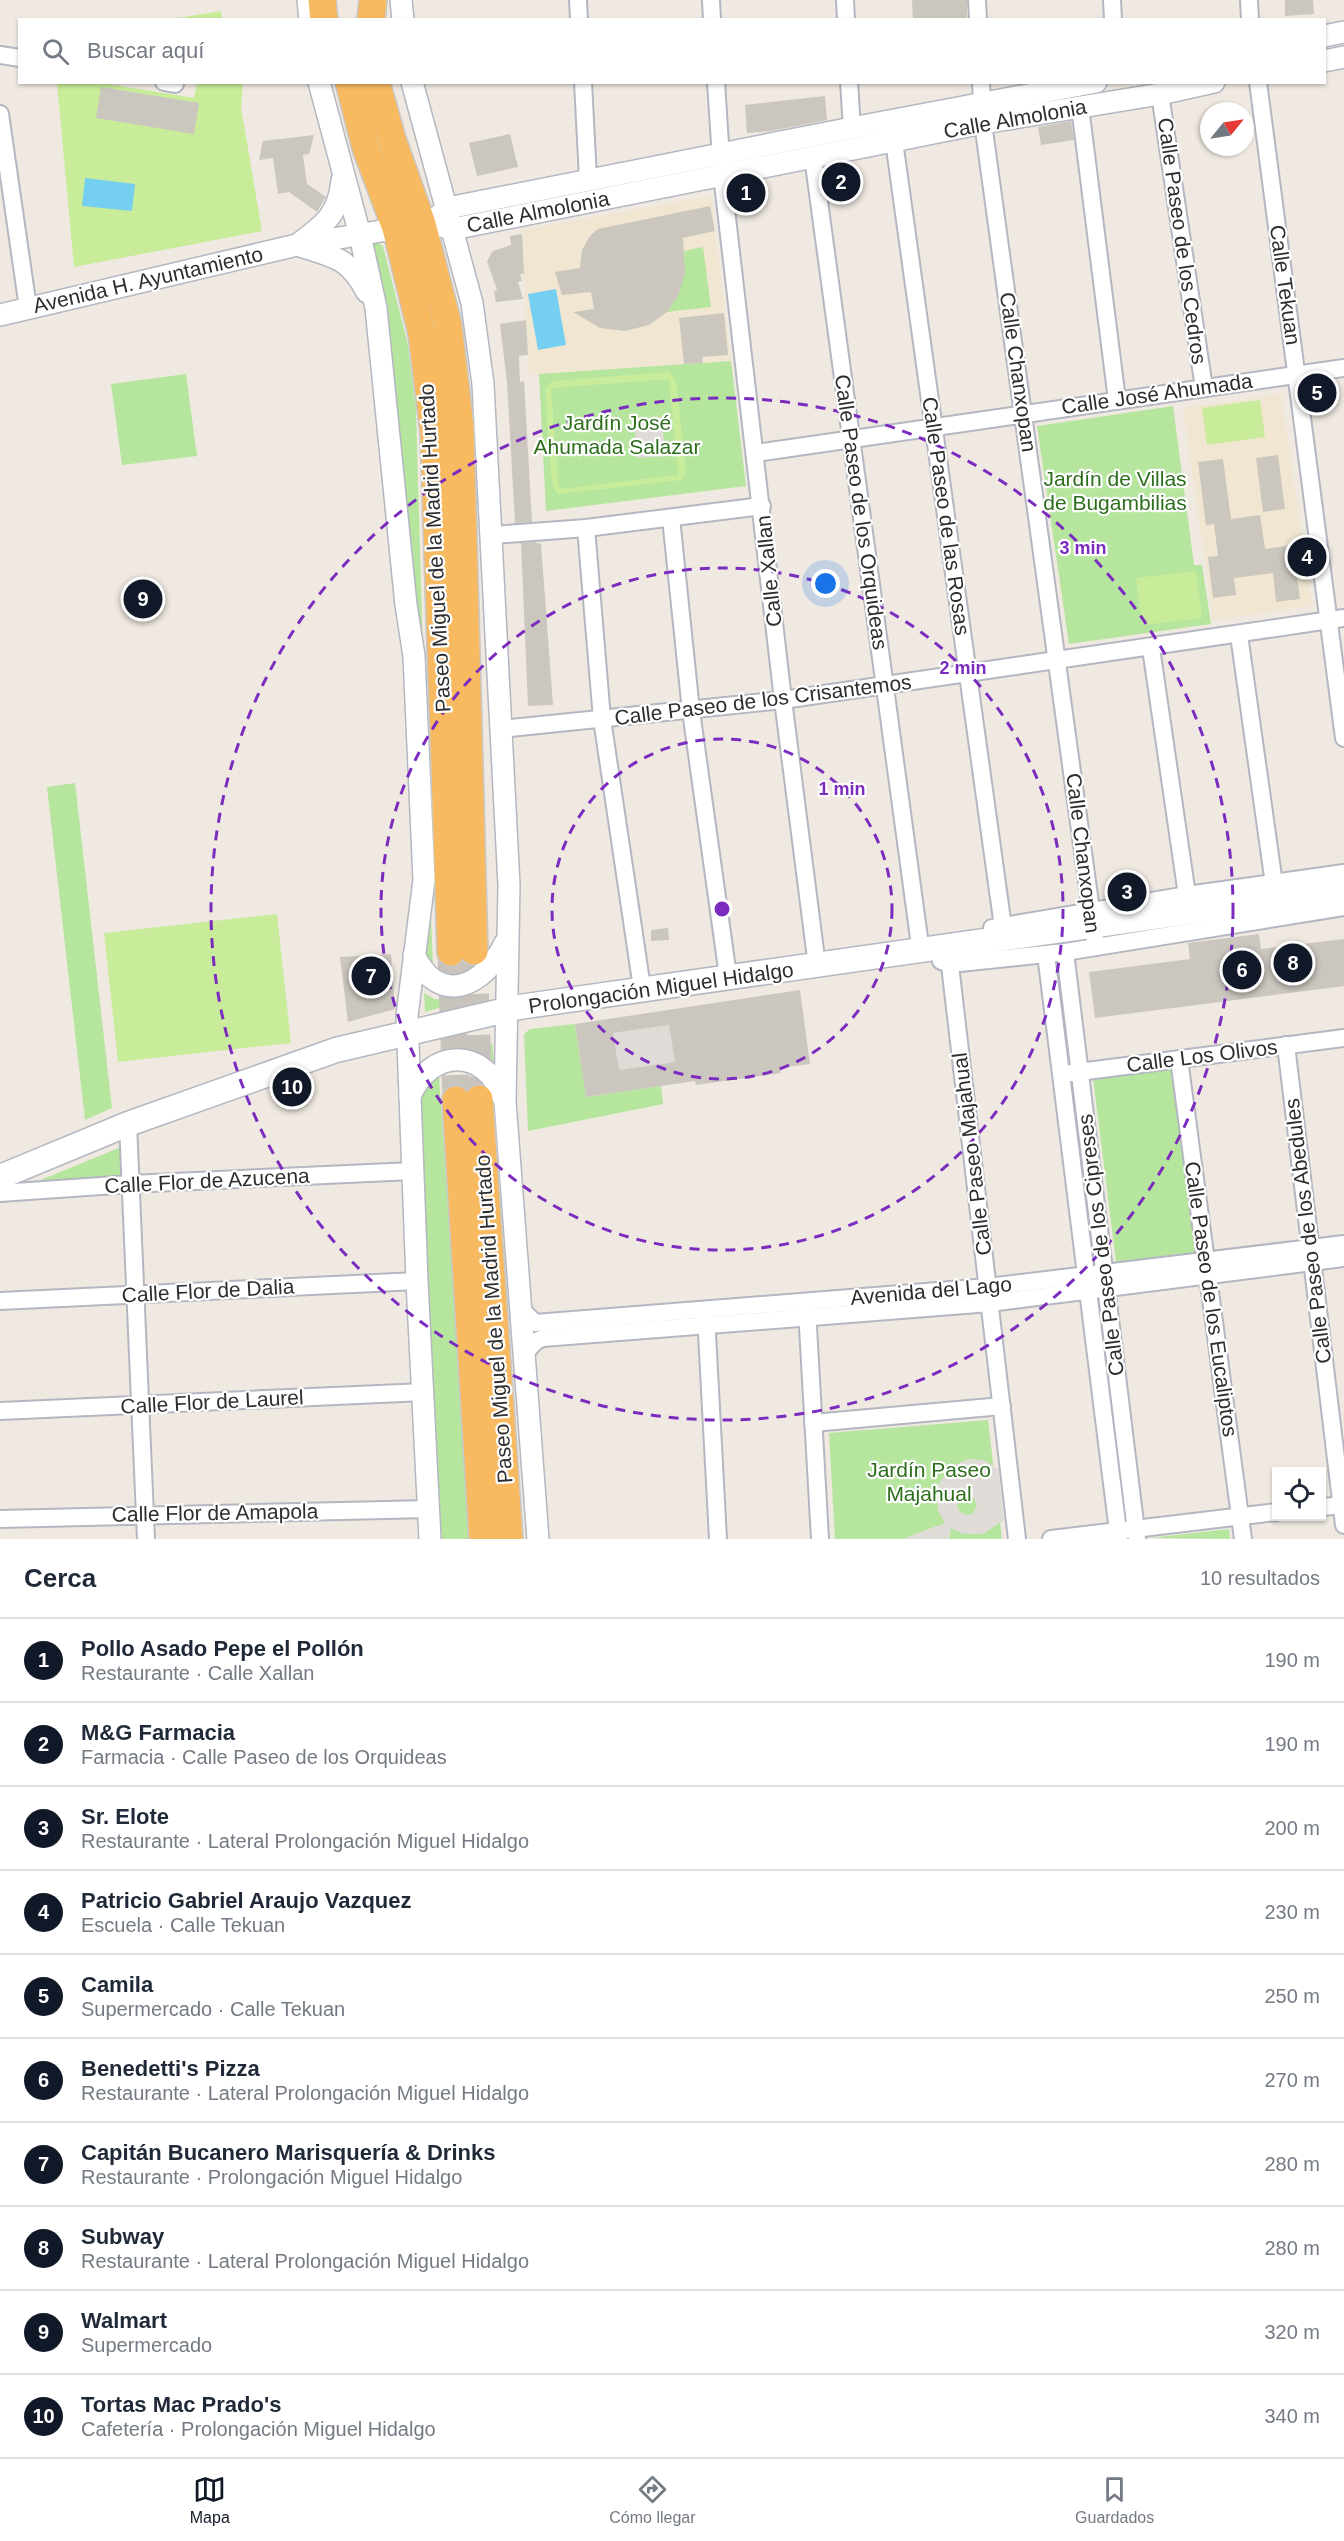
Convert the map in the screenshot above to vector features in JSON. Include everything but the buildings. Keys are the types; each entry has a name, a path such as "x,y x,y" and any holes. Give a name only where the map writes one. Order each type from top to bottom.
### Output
{"highway":[{"path":"322,0 324,18"},
{"path":"339,0 340,18"},
{"path":"367,0 370,18"},
{"path":"370,18 373,0"},
{"name":"Paseo Miguel de la Madrid Hurtado","path":"350,84 366,148 416,225"},
{"name":"Paseo Miguel de la Madrid Hurtado","path":"377,84 416,225 448,325 460,427 462,951"},
{"name":"Paseo Miguel de la Madrid Hurtado","path":"480,1100 483,1539"},
{"name":"Paseo Miguel de la Madrid Hurtado","path":"480,1100 509,1539"}],"main road":[{"name":"Prolongación Miguel Hidalgo","path":"0,1177 128,1124 336,1050 506,1010 920,945 949,956 1094,928 1344,890"}],"street":[{"path":"308,0 310,18"},
{"path":"402,0 403,18"},
{"path":"578,0 579,18"},
{"path":"711,0 712,18"},
{"path":"845,0 846,18"},
{"path":"977,0 978,18"},
{"path":"1112,0 1113,18"},
{"path":"1249,0 1250,18"},
{"path":"1326,36 1344,32"},
{"path":"0,54 18,58"},
{"path":"1326,60 1344,57"},
{"path":"320,84 360,235 376,308 418,718 424,880 407,1016 430,1539"},
{"path":"413,84 472,303 483,384 493,535 509,885 506,1010 480,1100 522,1310 538,1539"},
{"path":"583,84 588,179"},
{"path":"716,84 720,154"},
{"path":"849,84 852,128"},
{"name":"Calle Almolonia","path":"450,218 588,179 1085,84"},
{"name":"Calle Almolonia","path":"416,225 722,175 894,141 982,103 1080,107 1161,94 1205,84"},
{"name":"Calle Tekuan","path":"1258,84 1344,672"},
{"name":"Calle Tekuan","path":"1267,84 1301,373"},
{"name":"Calle Paseo de los Cedros","path":"1161,94 1204,388"},
{"name":"Calle Chanxopan","path":"982,103 1094,928"},
{"path":"1080,107 1117,400"},
{"path":"0,114 28,308"},
{"name":"Calle Paseo de las Rosas","path":"894,141 1003,927"},
{"name":"Calle Xallan","path":"720,154 783,700 816,961"},
{"name":"Calle Paseo de los Orquideas","path":"813,157 920,945"},
{"path":"297,245 334,213 340,199 342,173"},
{"name":"Avenida H. Ayuntamiento","path":"0,315 297,245 416,225"},
{"path":"297,245 344,260 357,273 376,308"},
{"name":"Calle José Ahumada","path":"756,453 1344,368"},
{"path":"493,535 586,528 762,506"},
{"path":"671,518 691,711 733,976"},
{"path":"586,528 602,719 642,988"},
{"name":"Calle Tekuan","path":"1336,620 1344,738"},
{"name":"Calle Paseo de los Crisantemos","path":"501,729 691,711 884,687 1336,620"},
{"path":"1239,635 1274,884"},
{"path":"1151,648 1187,895"},
{"path":"949,956 1065,952 1094,928 1187,895 1344,873"},
{"path":"920,945 1003,927 1094,928 1344,907"},
{"path":"414,955 422,971 437,982 458,986 478,980 496,962 507,940"},
{"name":"Calle Paseo de los Cipreses","path":"1065,952 1136,1534"},
{"name":"Calle Paseo de los Cipreses","path":"1046,954 1118,1535"},
{"name":"Calle Paseo Majahual","path":"949,956 1017,1539"},
{"name":"Calle Los Olivos","path":"1061,1074 1344,1038"},
{"name":"Calle Paseo de los Abedules","path":"1286,1045 1344,1525"},
{"name":"Calle Paseo de los Eucaliptos","path":"1179,1059 1243,1539"},
{"path":"410,1098 417,1082 426,1071 446,1061 466,1061 485,1068 497,1080 480,1100"},
{"path":"128,1124 146,1539"},
{"name":"Calle Flor de Azucena","path":"0,1193 130,1184 414,1171"},
{"name":"Avenida del Lago","path":"522,1310 535,1323 650,1322 807,1310 989,1295 1105,1281 1311,1255 1344,1244"},
{"name":"Avenida del Lago","path":"1311,1255 1344,1258"},
{"name":"Calle Flor de Dalia","path":"0,1301 417,1281"},
{"path":"807,1310 820,1539"},
{"path":"706,1318 718,1539"},
{"name":"Avenida del Lago","path":"524,1354 536,1341 543,1338 650,1322"},
{"name":"Calle Flor de Laurel","path":"0,1411 424,1392"},
{"path":"813,1423 1002,1406"},
{"path":"1326,1507 1343,1505"},
{"name":"Calle Flor de Amapola","path":"0,1519 429,1509"},
{"path":"1051,1539 1136,1534 1272,1513"}],"shaded area":[{"path":"711,196 731,361 529,375 522,230"},
{"path":"1281,394 1312,606 1213,620 1183,408"},
{"path":"662,417 665,456 637,458 634,419"},
{"path":"669,1025 675,1062 619,1070 613,1033"},
{"path":"968,1459 984,1460 998,1469 1004,1520 983,1534 963,1534 951,1528 949,1539 902,1539 945,1523 938,1511 937,1487 949,1468","holes":["969,1496 974,1498 977,1507 972,1514 966,1515 959,1511 957,1504 961,1498"]}],"green space":[{"path":"221,11 222,18 178,18"},
{"path":"57,84 108,84 194,98 197,84 243,84 241,107 262,231 74,267"},
{"path":"374,241 383,246 408,345 416,410 423,654 401,507 392,358 383,308 368,250"},
{"path":"703,247 711,307 667,312 681,283 684,251"},
{"name":"Jardín José Ahumada Salazar","path":"731,361 746,486 546,511 539,374"},
{"path":"669,372 676,381 686,472 682,480 558,494 552,485 545,389 552,381","holes":["669,379 678,475 559,489 551,388"]},
{"path":"186,374 197,456 122,465 111,384"},
{"path":"1260,400 1265,437 1207,445 1202,408"},
{"name":"Jardín de Villas de Bugambilias","path":"1173,406 1194,565 1202,565 1211,624 1069,644 1037,426"},
{"path":"1196,571 1202,618 1142,625 1136,578"},
{"path":"75,783 112,1108 85,1120 47,787"},
{"path":"430,894 433,965 425,953"},
{"path":"277,914 291,1043 118,1062 104,933"},
{"path":"424,993 434,999 451,1001 451,1004 425,1012"},
{"path":"575,1024 586,1097 661,1086 663,1104 528,1131 524,1034 530,1029"},
{"path":"492,1043 494,1062 483,1053 469,1048"},
{"path":"1172,1069 1195,1252 1116,1262 1093,1078"},
{"path":"439,1077 471,1539 438,1539 417,1099 432,1080"},
{"path":"121,1147 121,1179 19,1189"},
{"name":"Jardín Paseo Majahual","path":"988,1420 1002,1539 835,1539 829,1433"},
{"path":"1229,1529 1230,1539 1150,1538"}],"water":[{"path":"85,178 135,184 132,211 82,206"},
{"path":"556,289 566,345 538,350 528,294"}],"tunnel":[{"path":"451,952 456,1100"},
{"path":"474,953 479,1099"}],"place":[{"name":"M&G Farmacia","path":"841,182"},
{"name":"Pollo Asado Pepe el Pollón","path":"746,193"},
{"name":"Camila","path":"1317,393"},
{"name":"Patricio Gabriel Araujo Vazquez","path":"1307,557"},
{"name":"Walmart","path":"143,599"},
{"name":"Sr. Elote","path":"1127,892"},
{"name":"Subway","path":"1293,963"},
{"name":"Benedetti's Pizza","path":"1242,970"},
{"name":"Capitán Bucanero Marisquería & Drinks","path":"371,976"},
{"name":"Tortas Mac Prado's","path":"292,1087"}]}
